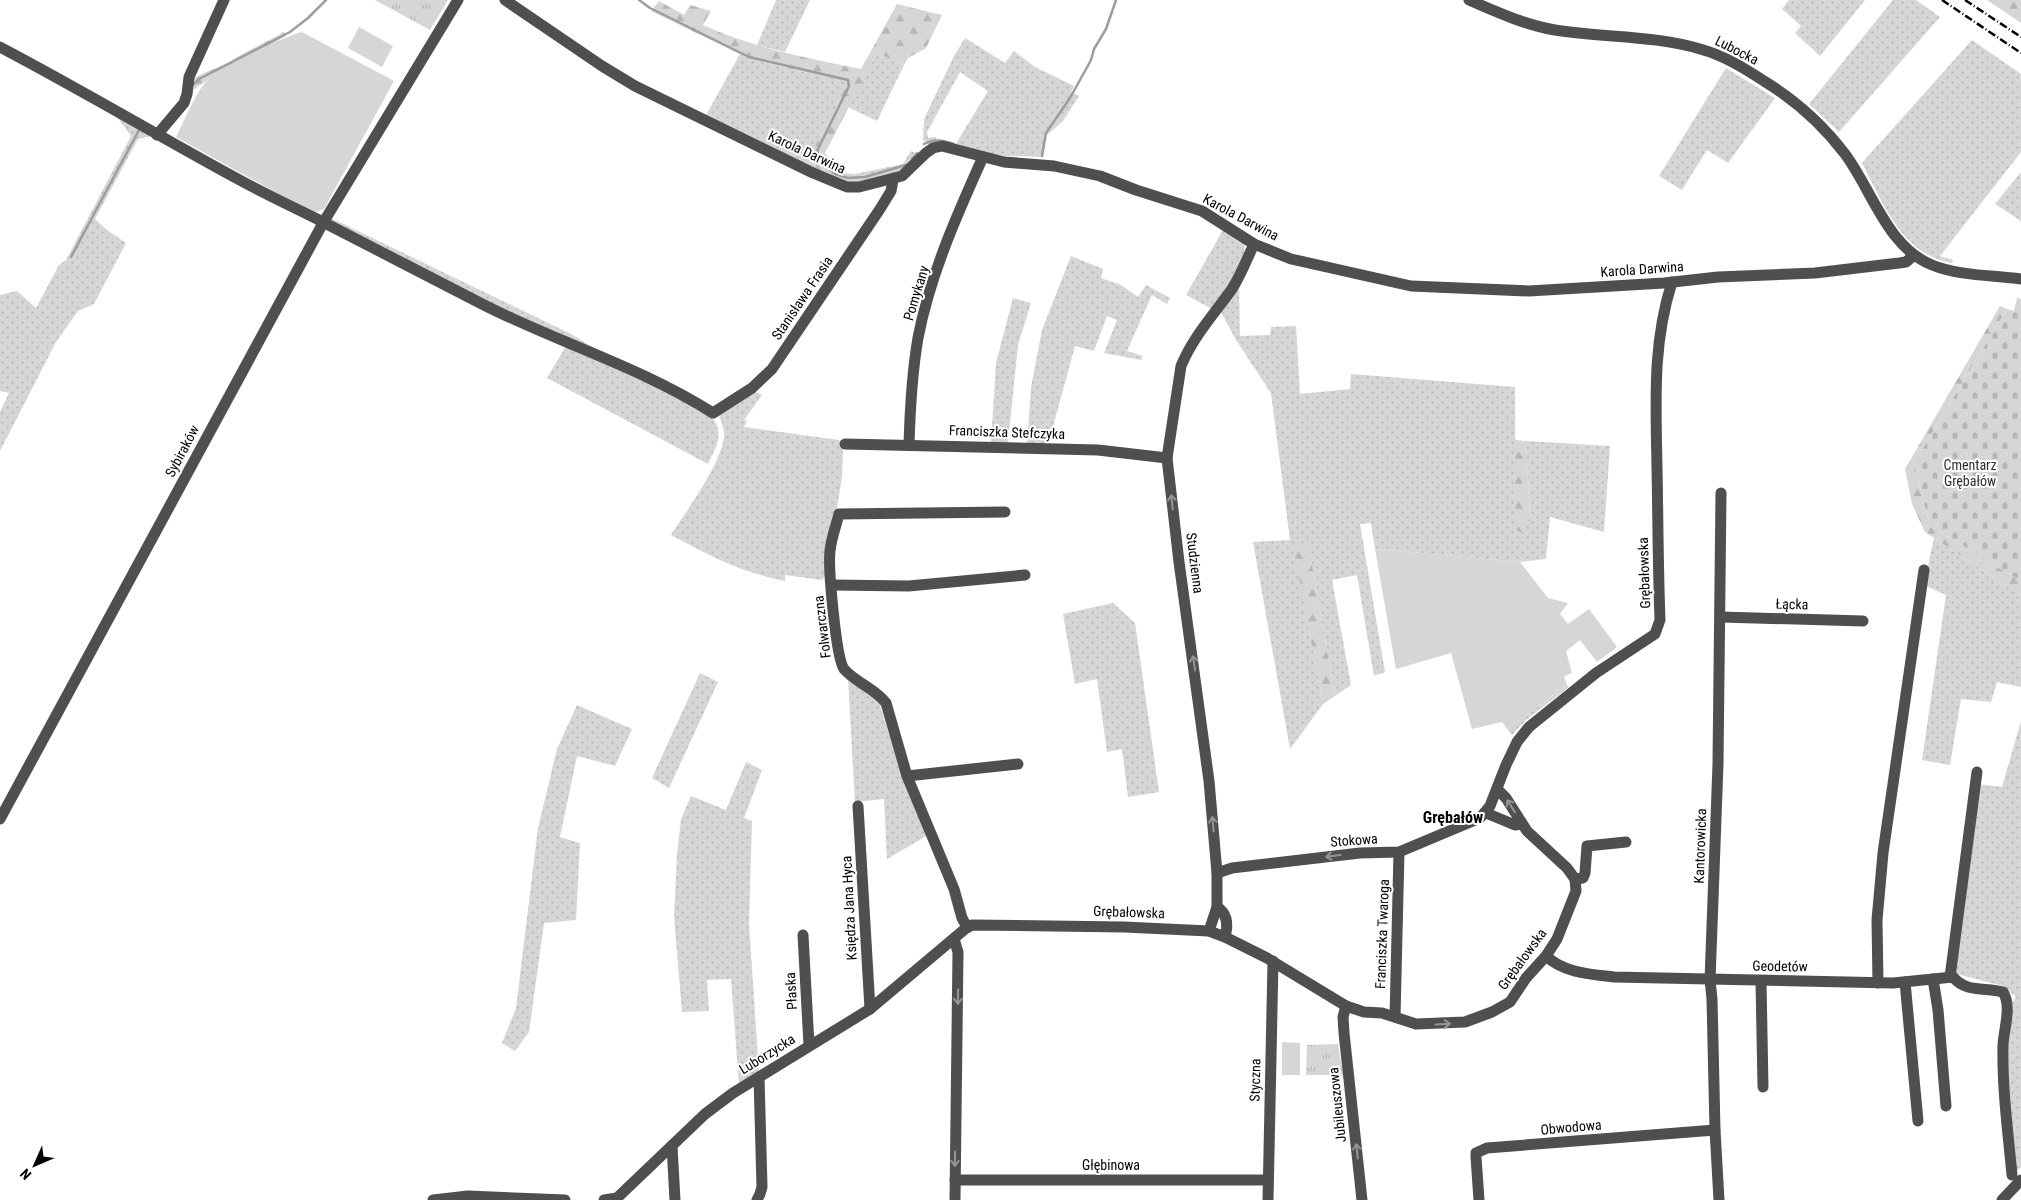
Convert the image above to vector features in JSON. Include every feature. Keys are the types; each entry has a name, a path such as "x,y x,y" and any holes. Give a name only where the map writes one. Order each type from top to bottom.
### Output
{"street":[{"path":"157,135 184,103 189,77 224,0"},
{"name":"Sybiraków","path":"0,819 323,223 458,0"},
{"name":"Karola Darwina","path":"505,0 602,66 635,86 814,173 848,187 859,187 893,180 902,176 933,148 942,146 1004,162 1054,166 1100,176 1136,190 1202,211 1254,244 1291,259 1411,286 1529,291 1815,273 1899,264 1906,262 1914,255"},
{"name":"Lubocka","path":"1469,0 1535,26 1573,33 1621,36 1682,44 1702,49 1734,62 1792,100 1828,133 1846,155 1894,233 1905,248 1914,255"},
{"path":"0,47 73,85 157,135 176,143 237,179 323,223"},
{"name":"Pomykany","path":"909,445 914,368 924,312 951,233 983,158"},
{"name":"Stanisława Frasia","path":"323,223 520,323 626,366 693,400 713,413 752,388 772,369 880,209 891,191 893,180"},
{"name":"Studzienna","path":"1209,931 1217,907 1217,873 1209,781 1179,562 1167,458 1181,366 1202,328 1237,281 1254,244"},
{"path":"1914,255 1932,265 1982,275 2021,279"},
{"name":"Grębałowska","path":"1486,813 1514,750 1529,727 1596,673 1655,634 1660,620 1655,392 1663,311 1672,282"},
{"name":"Franciszka Stefczyka","path":"845,444 1098,450 1167,458"},
{"name":"Kantorowicka","path":"1719,1200 1710,980 1721,617 1721,493"},
{"name":"Folwarczna","path":"967,928 962,918 954,889 907,776 886,702 878,694 849,674 841,662 830,549 839,514 1005,512"},
{"path":"1878,983 1877,920 1883,853 1924,570"},
{"path":"832,584 909,586 1025,575"},
{"name":"Łącka","path":"1721,617 1863,621"},
{"path":"907,776 1018,764"},
{"path":"1977,772 1950,977 1954,977 1959,984 1965,986 2003,992 2008,1002 2004,1044 2004,1073 2017,1177 2002,1200"},
{"path":"1497,789 1506,798 1522,824 1534,838 1567,868 1575,879 1583,878 1585,873 1587,846 1626,842"},
{"name":"Księdza Jana Hyca","path":"858,806 870,1009"},
{"path":"1486,813 1515,825 1522,824"},
{"name":"Stokowa","path":"1217,873 1232,868 1350,854 1400,852 1476,820 1486,813"},
{"name":"Franciszka Twaroga","path":"1395,1017 1400,852"},
{"name":"Grębałowska","path":"967,928 976,925 1029,924 1209,931 1272,961 1346,1006 1364,1012 1382,1013 1416,1024 1447,1024 1465,1022 1492,1012 1510,1002 1526,978 1546,956 1557,939 1576,892 1575,879"},
{"name":"Studzienna","path":"1217,907 1223,912 1227,921 1225,937"},
{"path":"955,1200 958,952 954,939 967,928"},
{"name":"Płaska","path":"803,935 810,1046"},
{"name":"Luborzycka","path":"604,1200 616,1198 705,1114 733,1093 870,1009 954,939"},
{"name":"Geodetów","path":"1546,956 1556,965 1585,973 1614,977 1878,983 1950,977"},
{"name":"Styczna","path":"1268,1200 1272,961"},
{"path":"1933,979 1946,1106"},
{"path":"1761,981 1763,1087"},
{"path":"1905,982 1918,1120"},
{"name":"Jubileuszowa","path":"1346,1006 1343,1017 1344,1033 1362,1200"},
{"path":"757,1200 762,1187 759,1076"},
{"name":"Obwodowa","path":"1479,1200 1476,1153 1487,1148 1715,1130"},
{"path":"672,1146 675,1200"},
{"name":"Głębinowa","path":"955,1180 1268,1180"},
{"path":"433,1200 468,1196 565,1200"}],"green space":[{"path":"375,0 448,0 430,30"},
{"path":"776,0 810,0 785,52 757,45"},
{"path":"1789,0 1865,0 1820,56 1795,33 1801,26 1782,9"},
{"path":"1893,0 1916,0 1940,17 1839,132 1809,104"},
{"path":"1987,0 2021,0 2021,23"},
{"path":"659,1 684,15 690,5 711,11 703,25 741,40 821,61 861,69 897,4 942,15 926,48 908,58 904,65 877,53 825,153 843,173 855,174 853,184 806,165 845,82 750,59 651,11"},
{"path":"359,27 393,46 382,67 348,48"},
{"path":"284,32 286,36 192,89 193,79"},
{"path":"302,32 394,81 324,209 313,213 176,137 194,100 205,83 213,76 251,54"},
{"path":"965,38 1005,63 1014,51 1035,67 1074,86 1071,92 1079,96 1063,121 1046,136 1043,157 983,155 954,147 988,91 960,72 927,132 928,138 936,137 937,143 930,145 923,140 924,119 954,56"},
{"path":"1972,40 2021,74 2021,152 1940,256 1953,260 1952,263 1935,258 1920,250 1907,238 1887,210 1862,163"},
{"path":"877,53 904,65 877,121 848,107"},
{"path":"740,54 750,59 846,82 806,165 705,117"},
{"path":"1726,68 1775,98 1728,163 1707,150 1682,190 1659,176"},
{"path":"115,114 151,136 138,139 95,219 126,243 94,304 78,311 56,342 0,451 0,412 9,393 0,391 0,295 17,291 36,308 59,265 66,260 131,136"},
{"path":"911,151 919,155 894,178 884,175 878,184 853,184 855,174 903,164"},
{"path":"2021,172 2021,221 1995,204"},
{"path":"331,218 571,334 614,360 546,332 333,223"},
{"path":"1223,230 1244,242 1245,252 1235,278 1212,309 1186,295"},
{"path":"1071,256 1103,269 1101,278 1121,285 1138,297 1146,285 1170,298 1167,304 1152,295 1127,351 1143,356 1141,360 1104,353 1117,320 1107,316 1094,351 1075,346 1048,445 1027,444 1031,387 1042,330"},
{"path":"1239,285 1240,336 1270,335 1271,327 1296,326 1300,394 1350,389 1351,374 1515,387 1516,530 1530,521 1526,441 1610,446 1604,532 1550,517 1546,559 1520,562 1375,549 1371,523 1360,524 1385,672 1374,676 1357,575 1332,580 1351,685 1335,696 1308,543 1294,545 1323,704 1290,749 1253,542 1290,540 1271,393 1236,340 1220,310"},
{"path":"1013,298 1031,303 1018,345 1008,443 991,442 996,363"},
{"name":"Cmentarz Grębałów","path":"2017,298 2021,299 2021,581 1930,526 1914,463 2007,309 2014,311"},
{"path":"2000,306 2007,309 1914,463 1930,526 2021,581 2021,595 1925,532 1912,504 1905,469"},
{"path":"566,346 618,367 705,411 712,418 718,430 717,443 708,464 547,378"},
{"path":"755,391 762,395 744,420 747,421 744,427 839,440 843,446 842,477 826,575 822,580 785,575 785,581 753,573 671,535 702,488 721,449 724,437 719,415"},
{"path":"1515,440 1526,441 1530,521 1523,533 1515,530"},
{"path":"1934,538 2021,595 2021,687 1997,682 1991,702 1961,699 1950,765 1922,760 1946,595 1924,585"},
{"path":"1308,542 1335,696 1323,704 1293,545"},
{"path":"1375,549 1520,562 1548,598 1568,603 1560,614 1568,624 1589,609 1617,647 1597,662 1580,640 1566,651 1572,673 1564,676 1567,685 1507,729 1502,722 1472,729 1451,653 1396,669"},
{"path":"1113,603 1135,623 1159,792 1128,797 1122,749 1107,752 1097,679 1075,684 1063,614"},
{"path":"700,673 718,682 669,788 652,778"},
{"path":"848,679 878,699 903,779 928,835 887,859 884,799 855,802"},
{"path":"1567,685 1568,687 1565,690 1526,720 1512,735 1507,729"},
{"path":"577,705 632,729 615,766 577,756 560,837 580,843 576,920 544,923 529,1032 515,1051 502,1043 516,1008 538,828 557,749"},
{"path":"2021,721 2021,1167 2015,1172 2006,1056 2009,1007 2016,997 2003,986 1953,973 1977,784 2002,787"},
{"path":"746,762 762,770 744,818 752,821 749,924 759,1072 739,1084 731,979 707,980 709,1011 682,1012 674,917 681,819 691,796 726,810"},
{"path":"1282,1042 1300,1043 1300,1075 1282,1075"},
{"path":"1338,1044 1343,1075 1306,1075 1307,1045"}],"waterway":[{"path":"193,85 199,79 290,32 326,0"},
{"path":"639,0 650,8 749,57 848,80 849,86 817,151 824,164 835,174 848,178 865,177 906,165"},
{"path":"1042,156 1046,133 1070,98 1091,60 1094,49 1106,29 1116,0"},
{"path":"71,257 139,130"},
{"path":"924,144 939,140 954,144"},
{"path":"912,159 917,153"}],"railway":[{"path":"1942,0 2021,53"},
{"path":"1965,0 2021,37"}],"district":[{"name":"Grębałów","path":"1453,817"}]}
